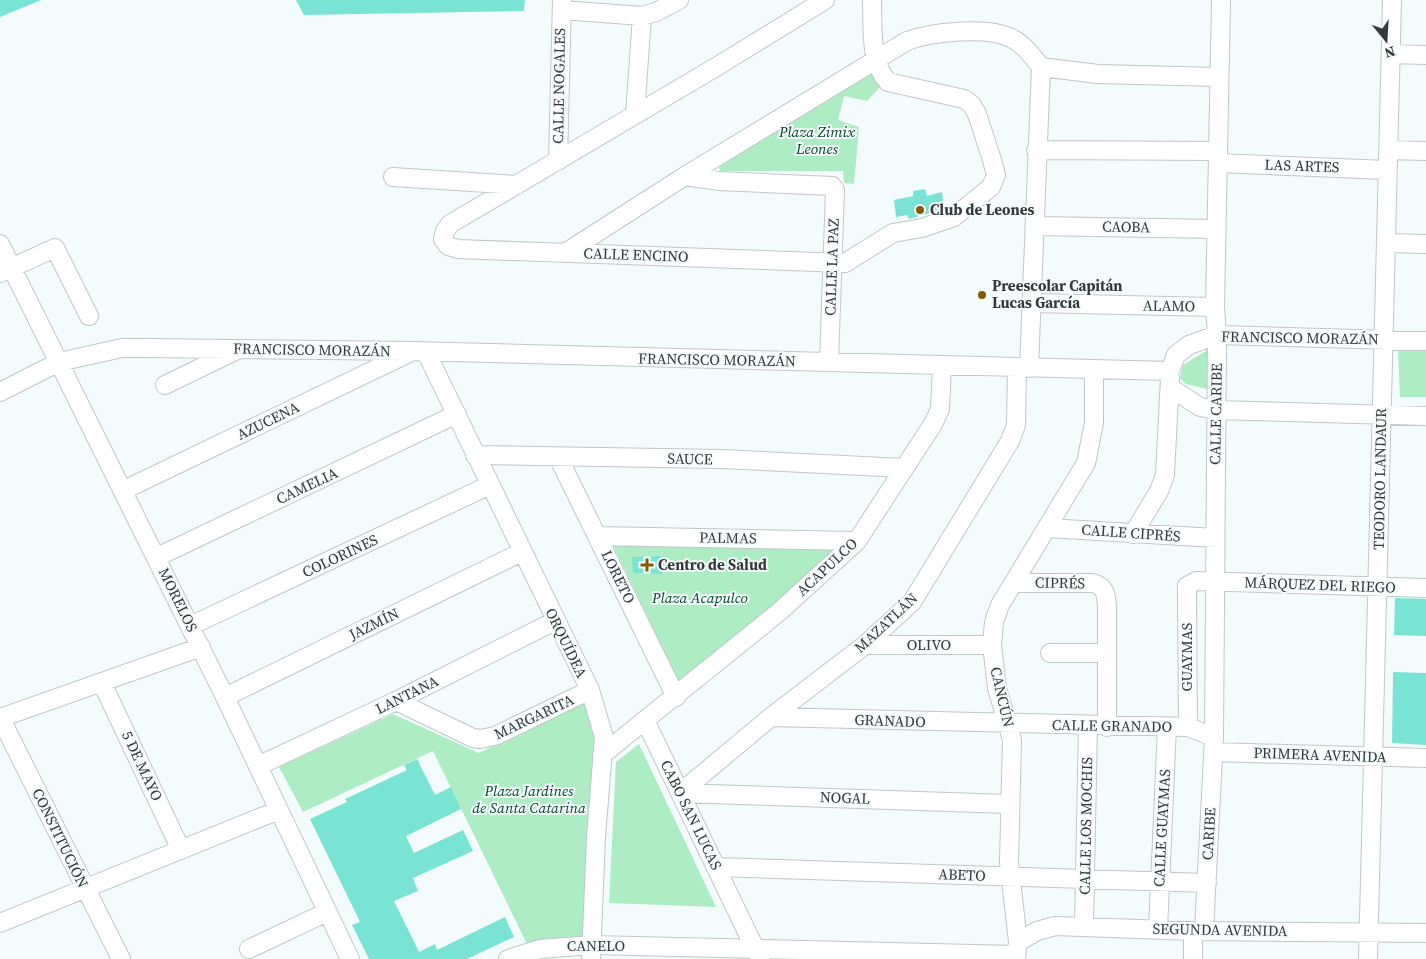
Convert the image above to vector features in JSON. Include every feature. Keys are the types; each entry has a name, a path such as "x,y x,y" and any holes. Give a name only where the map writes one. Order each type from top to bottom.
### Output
{"street":[{"path":"562,5 642,16 656,12 679,0"},
{"path":"393,177 517,185 825,0"},
{"path":"872,0 873,45 877,59"},
{"path":"1210,0 1221,0"},
{"name":"CALLE CARIBE","path":"1214,745 1217,335 1215,307 1221,0"},
{"name":"TEODORO LANDAUR","path":"1368,959 1378,587 1380,414 1384,340 1392,0"},
{"name":"CALLE NOGALES","path":"558,161 562,5"},
{"path":"635,115 642,16"},
{"path":"565,253 685,176 907,41 924,34 943,32 998,33 1024,46 1042,67 1098,74 1220,77"},
{"path":"1391,54 1426,55"},
{"name":"CALLE ENCINO","path":"517,185 450,224 445,231 443,239 448,246 458,249 845,263 893,232 922,228 954,217 990,187 996,175 977,114 972,105 964,98 888,82 882,76 877,59"},
{"name":"MAZATLÁN","path":"680,793 771,717 865,645 912,602 1010,442 1016,426 1032,303 1036,150 1042,67"},
{"name":"LAS ARTES","path":"1036,150 1218,157 1387,170"},
{"path":"1388,150 1426,151"},
{"name":"CALLE LA PAZ","path":"685,176 719,181 832,186 835,190 829,362"},
{"name":"CAOBA","path":"1035,226 1216,229"},
{"path":"1386,243 1426,244"},
{"name":"MORELOS","path":"0,244 6,270 59,362 124,490 226,697 350,959"},
{"path":"6,270 56,248 89,316"},
{"name":"ALAMO","path":"1032,303 1215,307"},
{"name":"FRANCISCO MORAZÁN","path":"0,392 59,362 122,348 419,352 1023,367 1094,370 1170,379 1176,355 1189,345 1217,335 1426,341"},
{"path":"165,385 238,350"},
{"name":"ORQUÍDEA","path":"419,352 456,414 590,690 604,737 596,837 592,952"},
{"name":"AZUCENA","path":"124,490 419,352"},
{"name":"ACAPULCO","path":"645,720 676,697 779,612 857,542 933,424 940,409 942,366"},
{"name":"CANCÚN","path":"1017,952 1012,877 1009,862 1012,740 997,688 992,645 994,622 1000,606 1086,463 1094,423 1094,370"},
{"path":"1170,379 1200,406 1216,410 1426,416"},
{"path":"1133,534 1159,491 1165,475 1170,379"},
{"name":"CAMELIA","path":"157,557 456,414"},
{"name":"SAUCE","path":"475,455 722,459 904,468"},
{"name":"LORETO","path":"558,457 676,697"},
{"name":"COLORINES","path":"190,626 490,485"},
{"name":"CALLE CIPRÉS","path":"1048,528 1215,538"},
{"name":"PALMAS","path":"598,536 857,542"},
{"name":"JAZMÍN","path":"226,697 522,552"},
{"name":"MÁRQUEZ DEL RIEGO","path":"1187,586 1196,581 1426,588"},
{"name":"CIPRÉS","path":"1014,583 1093,583 1100,585 1104,590 1107,607 1107,652"},
{"name":"GUAYMAS","path":"1187,586 1188,727"},
{"name":"LANTANA","path":"258,766 396,701 555,621"},
{"name":"OLIVO","path":"865,645 992,645"},
{"path":"0,718 201,647"},
{"path":"1050,653 1107,652 1107,726"},
{"name":"5 DE MAYO","path":"102,683 181,850"},
{"name":"MARGARITA","path":"396,701 480,740 496,736 590,690"},
{"name":"GRANADO","path":"771,717 1008,724"},
{"name":"CONSTITUCIÓN","path":"0,718 121,959"},
{"path":"602,755 645,720"},
{"name":"CABO SAN LUCAS","path":"645,720 758,954"},
{"name":"CALLE GRANADO","path":"1008,724 1188,727 1214,745"},
{"name":"CALLE LOS MOCHIS","path":"1084,925 1088,726"},
{"name":"CALLE GUAYMAS","path":"1158,929 1158,883 1167,727"},
{"name":"PRIMERA AVENIDA","path":"1214,745 1374,758 1426,758"},
{"name":"CARIBE","path":"1193,959 1207,883 1214,745"},
{"name":"NOGAL","path":"680,793 1009,804"},
{"path":"0,923 279,810"},
{"name":"ABETO","path":"717,867 1158,883 1207,883"},
{"path":"249,949 327,912"},
{"name":"SEGUNDA AVENIDA","path":"1017,952 1037,931 1055,926 1084,925 1199,931 1426,933"},
{"name":"CANELO","path":"508,959 540,949 592,952 758,954 1017,952"}],"green space":[{"name":"Plaza Zimix Leones","path":"879,69 879,88 867,101 844,96 838,120 859,127 854,184 844,183 843,171 720,171 719,166"},
{"path":"1209,349 1207,389 1186,384 1180,378 1183,365"},
{"path":"1398,349 1426,350 1426,397 1400,397"},
{"name":"Plaza Acapulco","path":"611,541 841,548 681,686"},
{"name":"Plaza Jardines de Santa Catarina","path":"588,699 598,736 584,938 527,944 433,751 303,812 279,767 393,714 479,753"},
{"path":"639,744 716,907 609,903 616,762"}],"building":[{"path":"0,0 41,0 0,17"},
{"path":"296,0 525,0 524,11 304,15"},
{"name":"Club de Leones","path":"925,189 927,196 942,192 944,209 909,219 907,215 896,217 894,200 913,196 913,191"},
{"name":"Centro de Salud","path":"661,556 662,574 633,573 632,557"},
{"path":"1395,598 1426,599 1426,636 1394,635"},
{"path":"1393,672 1426,673 1426,745 1392,743"},
{"path":"417,759 435,795 451,787 461,809 406,836 414,853 463,830 473,851 413,878 418,891 394,901 419,952 435,944 437,950 505,917 514,937 467,959 369,959 352,925 360,922 310,819 347,802 345,799 407,770 404,765"}],"place":[{"name":"Club de Leones","path":"920,210"},
{"name":"Preescolar Capitán Lucas García","path":"982,295"},
{"name":"Centro de Salud","path":"647,565"}]}
